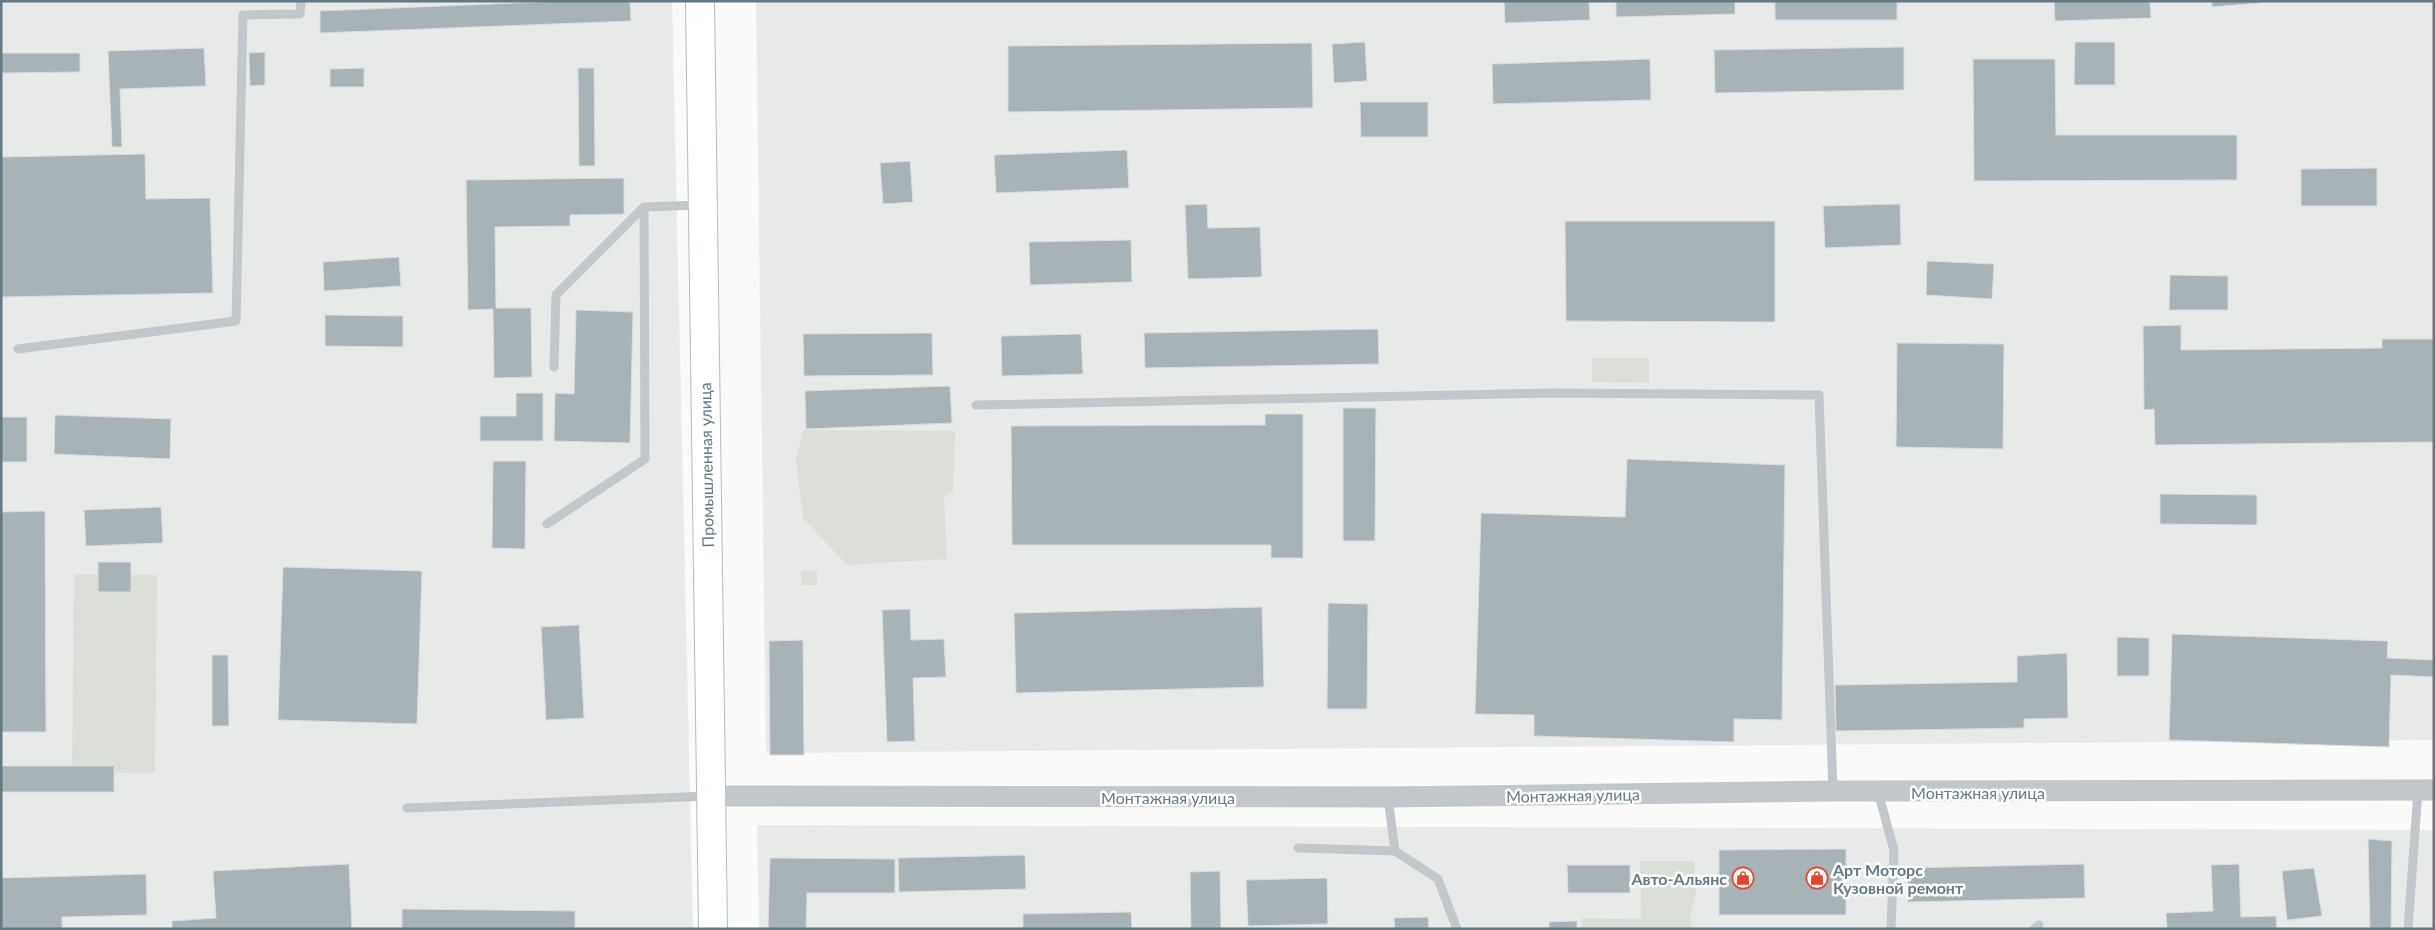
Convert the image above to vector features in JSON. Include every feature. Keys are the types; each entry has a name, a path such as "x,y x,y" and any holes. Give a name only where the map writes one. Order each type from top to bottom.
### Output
{"main road":[{"name":"Промышленная улица","path":"700,1 713,929"}],"street":[{"name":"Монтажная улица","path":"712,796 1388,797 1833,791 2426,789"}],"lane":[{"path":"18,349 236,321 243,15 300,14 301,1"},
{"path":"554,367 556,295 644,207 702,205"},
{"path":"548,524 645,459 644,207"},
{"path":"976,405 1553,393 1819,395 1833,791"},
{"path":"2408,929 2426,789"},
{"path":"1878,792 1894,850 1891,929"},
{"path":"407,808 712,796"},
{"path":"1388,797 1395,851"},
{"path":"1298,848 1395,851 1438,879 1457,929"}],"shaded area":[{"path":"1,1 672,1 693,929 1,929"},
{"path":"756,1 2434,1 2434,740 766,753"},
{"path":"1592,358 1649,358 1649,383 1592,382"},
{"path":"803,430 955,431 953,492 944,498 947,559 847,565 803,518 796,460"},
{"path":"801,571 817,571 817,585 801,585"},
{"path":"74,574 157,575 155,773 72,772"},
{"path":"757,825 2434,830 2434,929 759,929"},
{"path":"1640,861 1694,861 1696,895 1690,917 1692,929 1582,929 1582,918 1641,919"}],"building":[{"path":"565,1 630,1 631,21 320,33 320,11"},
{"path":"1504,1 1589,1 1590,20 1505,23"},
{"path":"1616,1 1735,1 1735,14 1616,17"},
{"path":"1775,1 1897,1 1897,20 1775,20"},
{"path":"2054,1 2150,1 2151,18 2055,21"},
{"path":"2212,1 2259,1 2259,3 2212,7"},
{"path":"1365,42 1367,81 1334,83 1332,44"},
{"path":"2075,42 2115,42 2115,85 2074,85"},
{"path":"1312,43 1313,108 1008,112 1008,46"},
{"path":"1904,47 1904,90 1715,93 1714,50"},
{"path":"204,48 206,86 120,89 122,147 112,147 108,51"},
{"path":"265,52 265,85 250,86 249,53"},
{"path":"1,53 80,53 80,72 1,73"},
{"path":"1650,59 1651,100 1493,104 1492,64"},
{"path":"1973,59 2055,59 2056,135 2237,135 2237,180 1974,181"},
{"path":"364,68 364,87 330,87 330,69"},
{"path":"578,68 594,68 595,166 579,166"},
{"path":"1360,102 1428,102 1428,137 1361,137"},
{"path":"1127,150 1129,188 996,193 994,155"},
{"path":"145,154 146,199 210,198 213,293 1,297 1,157"},
{"path":"910,161 913,202 883,204 880,163"},
{"path":"2377,168 2377,206 2301,206 2301,169"},
{"path":"624,178 624,214 570,215 570,226 495,227 496,308 531,308 532,377 494,378 493,309 468,310 466,180"},
{"path":"1207,204 1208,228 1260,227 1262,277 1188,279 1185,205"},
{"path":"1900,204 1901,245 1825,248 1823,206"},
{"path":"1565,221 1775,221 1775,322 1566,321"},
{"path":"1131,240 1132,282 1030,285 1029,242"},
{"path":"399,257 401,286 324,291 323,262"},
{"path":"1927,261 1994,264 1992,299 1926,295"},
{"path":"2170,275 2228,276 2228,310 2169,310"},
{"path":"576,310 633,312 630,443 554,441 555,393 574,394"},
{"path":"325,315 403,316 403,347 325,346"},
{"path":"2181,325 2181,350 2382,348 2382,339 2434,339 2434,442 2155,445 2154,409 2144,410 2143,326"},
{"path":"1378,329 1379,364 1145,368 1144,333"},
{"path":"932,333 933,375 804,376 803,334"},
{"path":"1081,334 1083,374 1002,376 1001,336"},
{"path":"1897,343 2004,344 2003,449 1896,447"},
{"path":"950,386 952,423 806,429 805,391"},
{"path":"516,393 543,393 543,441 480,441 480,416 516,416"},
{"path":"1343,408 1376,408 1375,541 1343,541"},
{"path":"1265,414 1303,414 1303,558 1271,558 1271,545 1012,545 1011,426 1265,425"},
{"path":"55,415 171,419 170,459 54,454"},
{"path":"1,417 27,417 27,462 1,462"},
{"path":"1627,459 1785,465 1782,720 1734,719 1734,742 1534,736 1534,715 1475,714 1481,513 1625,517"},
{"path":"493,461 526,461 525,549 492,548"},
{"path":"2160,494 2257,495 2257,525 2160,524"},
{"path":"161,507 163,543 86,546 84,510"},
{"path":"45,511 46,732 1,732 1,512"},
{"path":"98,562 131,562 131,592 98,592"},
{"path":"283,567 422,571 417,724 278,720"},
{"path":"1328,603 1368,604 1367,709 1327,709"},
{"path":"1262,607 1264,687 1016,693 1014,613"},
{"path":"910,609 911,640 944,639 946,677 913,678 915,741 887,742 882,610"},
{"path":"579,625 584,718 546,720 541,627"},
{"path":"2172,634 2388,641 2387,658 2434,660 2434,677 2391,675 2389,747 2169,740"},
{"path":"2117,637 2149,638 2149,676 2117,676"},
{"path":"803,640 804,755 770,755 769,641"},
{"path":"2067,653 2068,718 2024,719 2024,728 1836,731 1835,685 2017,682 2017,656"},
{"path":"212,655 228,655 229,726 212,726"},
{"path":"1,766 114,766 114,792 1,792"},
{"path":"2368,839 2392,841 2391,929 2370,929"},
{"path":"1846,849 1846,915 1719,915 1719,850"},
{"path":"1025,855 1026,889 899,892 898,858"},
{"path":"770,858 895,859 895,893 807,893 806,929 768,929"},
{"path":"349,864 352,929 172,929 172,921 216,918 213,871"},
{"path":"2084,864 2085,898 1908,902 1907,868"},
{"path":"2239,864 2241,917 2276,916 2277,929 2167,929 2166,913 2213,911 2211,865"},
{"path":"1567,865 1630,865 1630,893 1568,893"},
{"path":"2314,868 2322,916 2287,920 2282,871"},
{"path":"1220,871 1221,929 1191,929 1190,872"},
{"path":"146,874 147,915 62,917 62,929 1,929 1,878"},
{"path":"1327,878 1328,924 1248,926 1246,880"},
{"path":"402,909 575,911 575,929 402,929"},
{"path":"1131,912 1132,929 1023,929 1023,914"},
{"path":"1428,917 1429,929 1395,929 1394,918"},
{"path":"1577,921 1577,929 1549,929 1549,922"}],"place":[{"name":"Авто-Альянс","path":"1743,878"},
{"name":"Арт Моторс Кузовной ремонт","path":"1817,878"}]}
